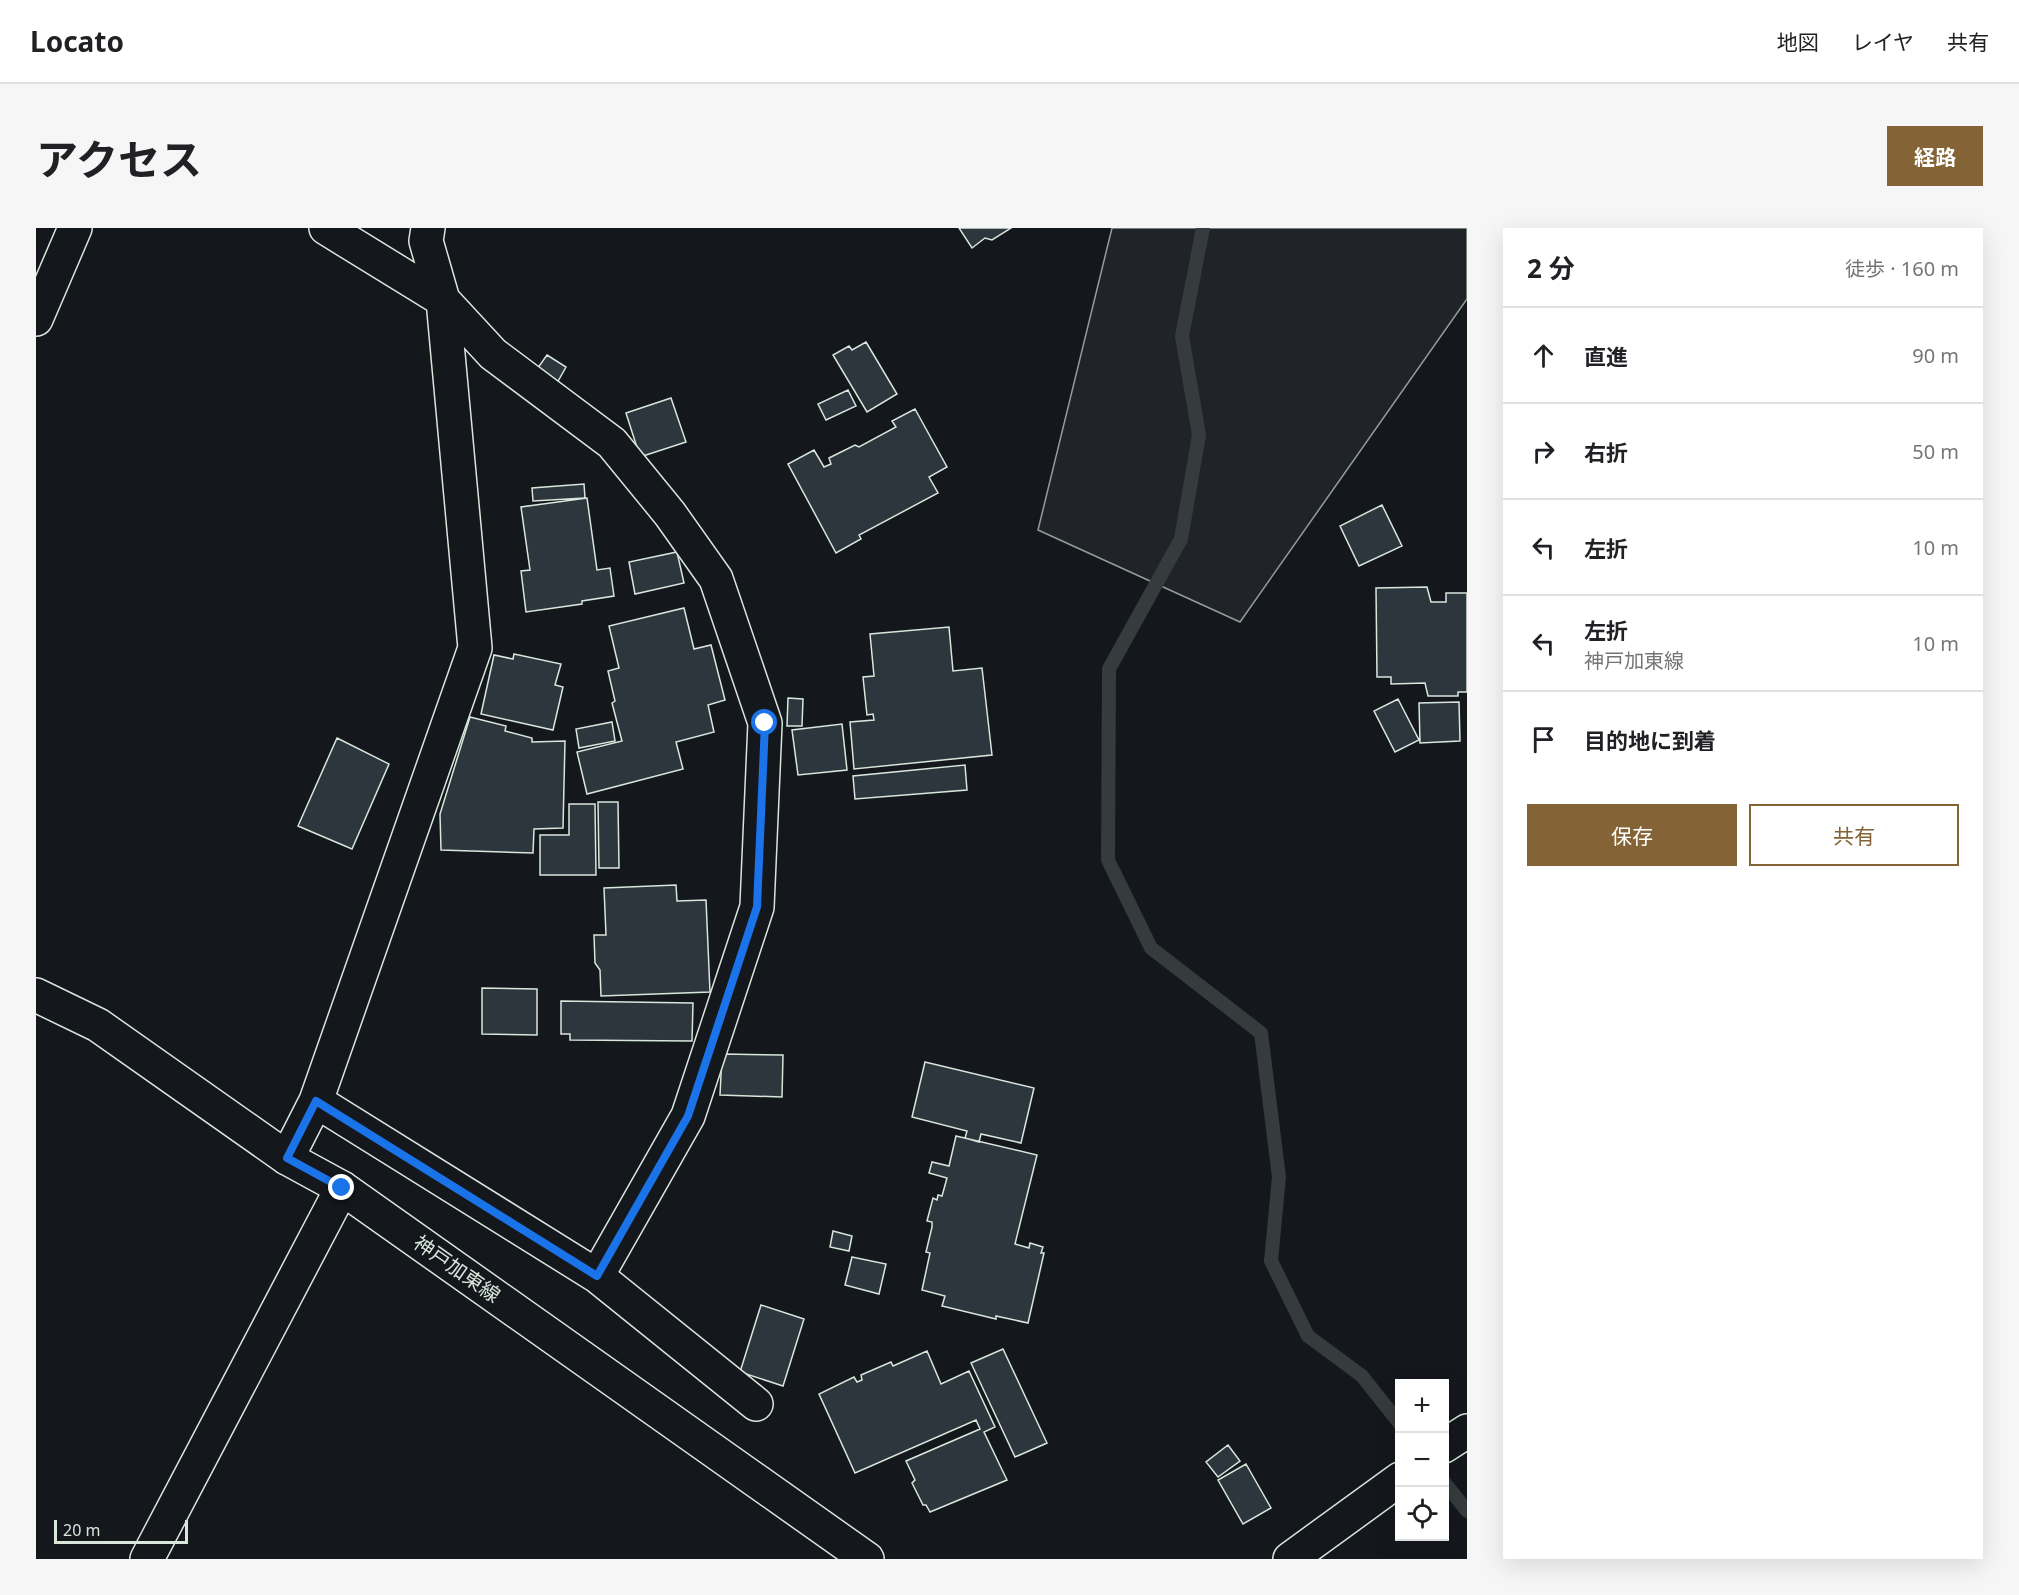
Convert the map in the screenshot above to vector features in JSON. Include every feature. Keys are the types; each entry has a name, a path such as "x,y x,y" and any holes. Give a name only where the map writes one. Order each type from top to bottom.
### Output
{"street":[{"path":"36,319 75,228"},
{"path":"326,228 443,300 493,354 612,443 670,514 716,579 765,723 757,907 688,1116 597,1276"},
{"path":"287,1158 316,1101 475,648 443,300 426,242 429,228"},
{"name":"神戸加東線","path":"36,995 98,1025 287,1158 342,1188 867,1559"},
{"path":"316,1101 597,1276 756,1404"},
{"path":"147,1559 342,1188"},
{"path":"1290,1559 1392,1484"}],"shaded area":[{"path":"1112,228 1467,228 1467,299 1240,622 1038,530"}],"building":[{"path":"959,228 1011,228 992,240 985,238 972,248"},
{"path":"866,342 897,394 867,412 833,355 849,346 852,350"},
{"path":"547,355 566,367 557,383 537,369"},
{"path":"848,390 856,406 826,420 818,404"},
{"path":"671,398 686,442 640,457 626,413"},
{"path":"915,409 947,467 929,477 938,493 859,535 861,539 836,553 788,464 814,450 824,467 831,464 829,458 855,445 859,447 896,427 892,421"},
{"path":"584,484 585,498 533,501 532,488"},
{"path":"587,498 597,570 610,568 614,596 582,601 582,604 526,612 521,571 530,570 521,507"},
{"path":"1382,505 1402,546 1359,566 1340,526"},
{"path":"677,552 684,583 635,594 629,562"},
{"path":"1427,587 1431,602 1446,602 1446,593 1467,593 1467,692 1458,692 1458,696 1428,696 1425,683 1391,684 1391,677 1377,677 1376,588"},
{"path":"684,608 694,649 711,645 725,700 708,705 714,732 676,742 683,769 587,794 577,752 622,741 612,703 615,701 608,671 619,668 609,626"},
{"path":"949,627 953,671 982,668 992,755 854,769 850,722 874,720 873,714 867,715 863,677 874,676 870,634"},
{"path":"514,654 561,664 555,685 563,687 553,730 481,714 494,655 513,659"},
{"path":"788,698 803,699 802,726 787,726"},
{"path":"1398,699 1419,740 1395,752 1374,711"},
{"path":"1459,702 1460,741 1420,743 1419,703"},
{"path":"470,717 506,726 505,731 532,738 532,742 565,741 563,828 534,829 533,853 441,850 440,814"},
{"path":"612,722 615,741 579,748 576,729"},
{"path":"842,724 847,770 798,775 792,730"},
{"path":"337,738 389,764 352,849 298,826"},
{"path":"965,765 967,790 855,799 853,776"},
{"path":"598,802 618,802 619,868 599,868"},
{"path":"569,804 595,804 596,875 540,875 540,835 569,835"},
{"path":"676,885 677,901 706,900 710,992 601,996 600,970 595,963 594,935 606,935 604,888"},
{"path":"482,988 537,989 537,1035 482,1034"},
{"path":"561,1001 693,1003 692,1041 570,1040 570,1034 561,1034"},
{"path":"722,1054 783,1055 782,1097 720,1095"},
{"path":"925,1062 1034,1088 1021,1143 981,1134 979,1142 965,1138 967,1131 912,1117"},
{"path":"956,1136 1037,1155 1015,1244 1029,1248 1030,1243 1043,1247 1041,1253 1044,1253 1028,1323 996,1316 996,1319 942,1306 945,1296 922,1290 930,1253 926,1252 932,1227 932,1222 927,1221 933,1198 937,1200 938,1195 942,1196 947,1178 929,1173 932,1162 949,1166"},
{"path":"833,1231 852,1236 849,1251 830,1247"},
{"path":"852,1257 886,1264 879,1294 845,1285"},
{"path":"761,1305 804,1319 783,1386 740,1372"},
{"path":"1003,1349 1047,1443 1015,1457 971,1363"},
{"path":"927,1351 941,1384 969,1371 995,1427 984,1432 1007,1480 930,1512 926,1505 923,1505 912,1483 915,1480 906,1461 980,1429 976,1420 855,1473 819,1394 854,1377 857,1382 862,1380 861,1375 891,1362 893,1366"},
{"path":"1228,1445 1240,1461 1218,1477 1206,1462"},
{"path":"1246,1464 1271,1508 1243,1524 1218,1480"}],"waterway":[{"path":"1203,228 1182,336 1199,435 1181,539 1109,669 1108,860 1151,948 1261,1033 1279,1177 1271,1261 1308,1336 1362,1376 1395,1418"},
{"path":"1448,1487 1467,1511"}],"route":[{"path":"342,1188 287,1158 316,1101 597,1276 688,1116 757,907 765,723"}]}
